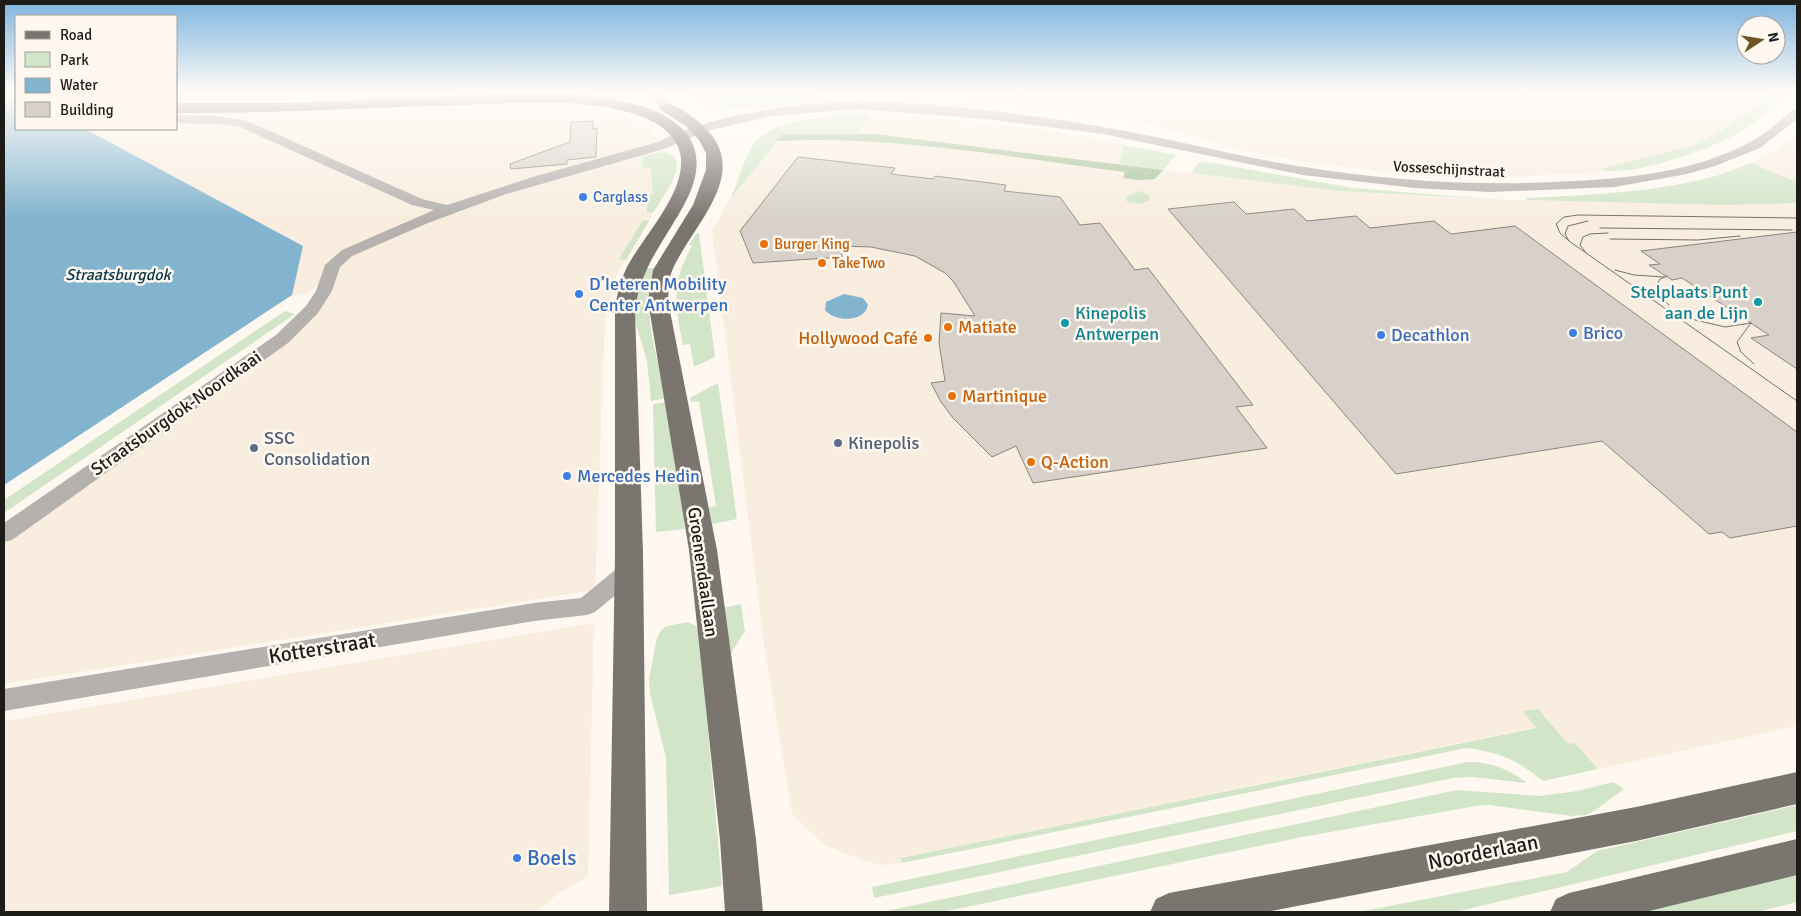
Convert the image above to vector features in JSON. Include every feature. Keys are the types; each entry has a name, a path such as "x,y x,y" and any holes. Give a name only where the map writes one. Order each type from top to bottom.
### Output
{"main road":[{"path":"628,912 629,690 624,329 626,297 637,267 687,179 691,135"},
{"name":"Groenendaallaan","path":"693,135 714,154 714,182 708,197 662,273 658,300 703,550 738,840 744,912"},
{"name":"Noorderlaan","path":"1169,912 1636,824 1797,788"},
{"path":"1569,912 1797,857"}],"street":[{"path":"267,135 417,202 450,210"},
{"name":"Vosseschijnstraat","path":"330,275 333,265 347,253 450,210 621,156 666,145 687,135"},
{"name":"Vosseschijnstraat","path":"1127,135 1242,160 1310,172 1409,184 1498,188 1591,185 1639,179 1686,170 1728,157 1755,145 1768,135"},
{"name":"Straatsburgdok-Noordkaai","path":"4,534 282,339 312,310 324,292 330,275"},
{"name":"Kotterstraat","path":"4,700 534,612 587,606 628,572"}],"shaded area":[{"path":"25,135 653,135 677,161 649,221 616,276 605,319 595,590 4,684 4,542 298,333 320,310 327,297 335,271 309,292 287,298"},
{"path":"782,135 1074,135 1176,155 1163,170 1338,191 1449,198 1724,205 1797,203 1797,726 1598,769 1575,743 1568,744 1538,709 1523,711 1537,727 901,858 902,863 880,865 824,845 792,814 764,646 712,231 731,198"},
{"path":"1188,135 1735,135 1718,144 1688,155 1640,167 1607,172 1492,178 1428,176 1303,162 1236,149"},
{"path":"1797,136 1797,182 1751,163 1777,150"},
{"path":"594,623 588,877 557,894 537,912 4,912 4,721"}],"green space":[{"path":"763,135 782,135 731,198 748,154 755,142"},
{"path":"782,135 881,135 1163,170 1155,179 1140,180 1123,178 1125,172 907,144 864,141 776,141"},
{"path":"1714,135 1734,135 1713,145 1651,166 1614,171 1600,169 1691,146"},
{"path":"1124,145 1176,155 1163,170 1119,164"},
{"path":"656,153 669,154 675,159 677,166 670,185 654,212 647,212 647,195 653,194 651,168 642,168 642,157"},
{"path":"1207,162 1353,188 1490,199 1338,191 1191,173 1198,163"},
{"path":"1751,163 1797,182 1797,203 1724,205 1527,200 1526,198 1572,196 1663,187 1713,177"},
{"path":"1138,191 1148,194 1150,200 1140,204 1127,202 1126,197"},
{"path":"643,220 649,221 626,260 619,259"},
{"path":"697,233 699,233 715,357 694,367 690,344 683,345 678,318 677,294 681,271 692,246 689,245"},
{"path":"645,268 655,268 649,300 650,317 655,349 667,398 651,401 647,361 634,317 634,308"},
{"path":"285,311 295,314 4,513 4,500"},
{"path":"718,383 737,519 712,524 709,507 716,506 699,401 691,402 690,398"},
{"path":"668,402 679,468 685,529 656,532 653,404"},
{"path":"741,604 745,631 730,655 723,608"},
{"path":"688,622 696,626 699,632 722,886 669,895 666,757 650,694 649,679 657,638 662,629 667,626"},
{"path":"1538,709 1568,744 1575,743 1598,769 1543,781 1525,767 1508,758 1467,748 902,863 901,858 1536,728 1523,711"},
{"path":"1468,762 1484,763 1499,767 1527,783 1472,777 1453,778 874,898 872,887"},
{"path":"1613,782 1624,789 1586,815 1572,816 1489,805 1476,806 1302,837 942,912 882,912 1457,790 1539,796 1578,791"},
{"path":"1797,805 1797,831 1455,912 1358,912 1567,872 1597,851"},
{"path":"1797,873 1797,902 1757,912 1638,912"}],"water":[{"name":"Straatsburgdok","path":"4,135 96,135 303,246 292,295 4,485"},
{"path":"844,294 863,298 868,305 861,315 849,319 835,317 825,310 826,302"}],"building":[{"path":"570,135 597,135 596,157 567,160 567,164 511,169 510,164 570,142"},
{"name":"Kinepolis Antwerpen","path":"798,157 895,168 891,174 933,179 935,176 1006,185 1004,191 1060,197 1080,225 1100,223 1135,270 1148,268 1253,405 1236,407 1267,448 1033,483 1016,446 992,457 953,418 941,402 931,383 945,381 939,343 941,313 975,316 953,281 945,273 915,256 871,247 841,246 842,257 753,263 740,231"},
{"path":"1234,202 1246,214 1294,209 1307,221 1356,216 1370,228 1434,221 1451,234 1515,226 1797,432 1797,526 1730,538 1722,532 1709,534 1602,441 1396,474 1168,209"},
{"name":"Stelplaats Punt aan de Lijn","path":"1797,232 1797,369 1751,338 1769,335 1682,278 1672,280 1649,265 1660,264 1641,251"}],"tram line":[{"path":"1569,241 1560,233 1556,224 1564,217 1578,215 1797,218"},
{"path":"1569,241 1565,234 1568,226 1588,221"},
{"path":"1600,228 1792,230"},
{"path":"1586,253 1580,245 1583,237 1590,234 1608,233"},
{"path":"1610,239 1698,240 1740,236"},
{"path":"1569,241 1586,253"},
{"path":"1586,253 1797,401"},
{"path":"1615,270 1634,275 1664,277"},
{"path":"1667,276 1660,279 1655,288 1659,296 1669,305"},
{"path":"1683,317 1725,327 1751,323 1737,342 1741,352 1754,364"}],"place":[{"name":"Carglass","path":"583,197"},
{"name":"Burger King","path":"764,244"},
{"name":"TakeTwo","path":"822,263"},
{"name":"D’Ieteren Mobility Center Antwerpen","path":"579,294"},
{"name":"Stelplaats Punt aan de Lijn","path":"1758,302"},
{"name":"Kinepolis Antwerpen","path":"1065,323"},
{"name":"Matiate","path":"948,327"},
{"name":"Brico","path":"1573,333"},
{"name":"Decathlon","path":"1381,335"},
{"name":"Hollywood Café","path":"928,338"},
{"name":"Martinique","path":"952,396"},
{"name":"Kinepolis","path":"838,443"},
{"name":"SSC Consolidation","path":"254,448"},
{"name":"Q-Action","path":"1031,462"},
{"name":"Mercedes Hedin","path":"567,476"},
{"name":"Boels","path":"517,858"}]}
